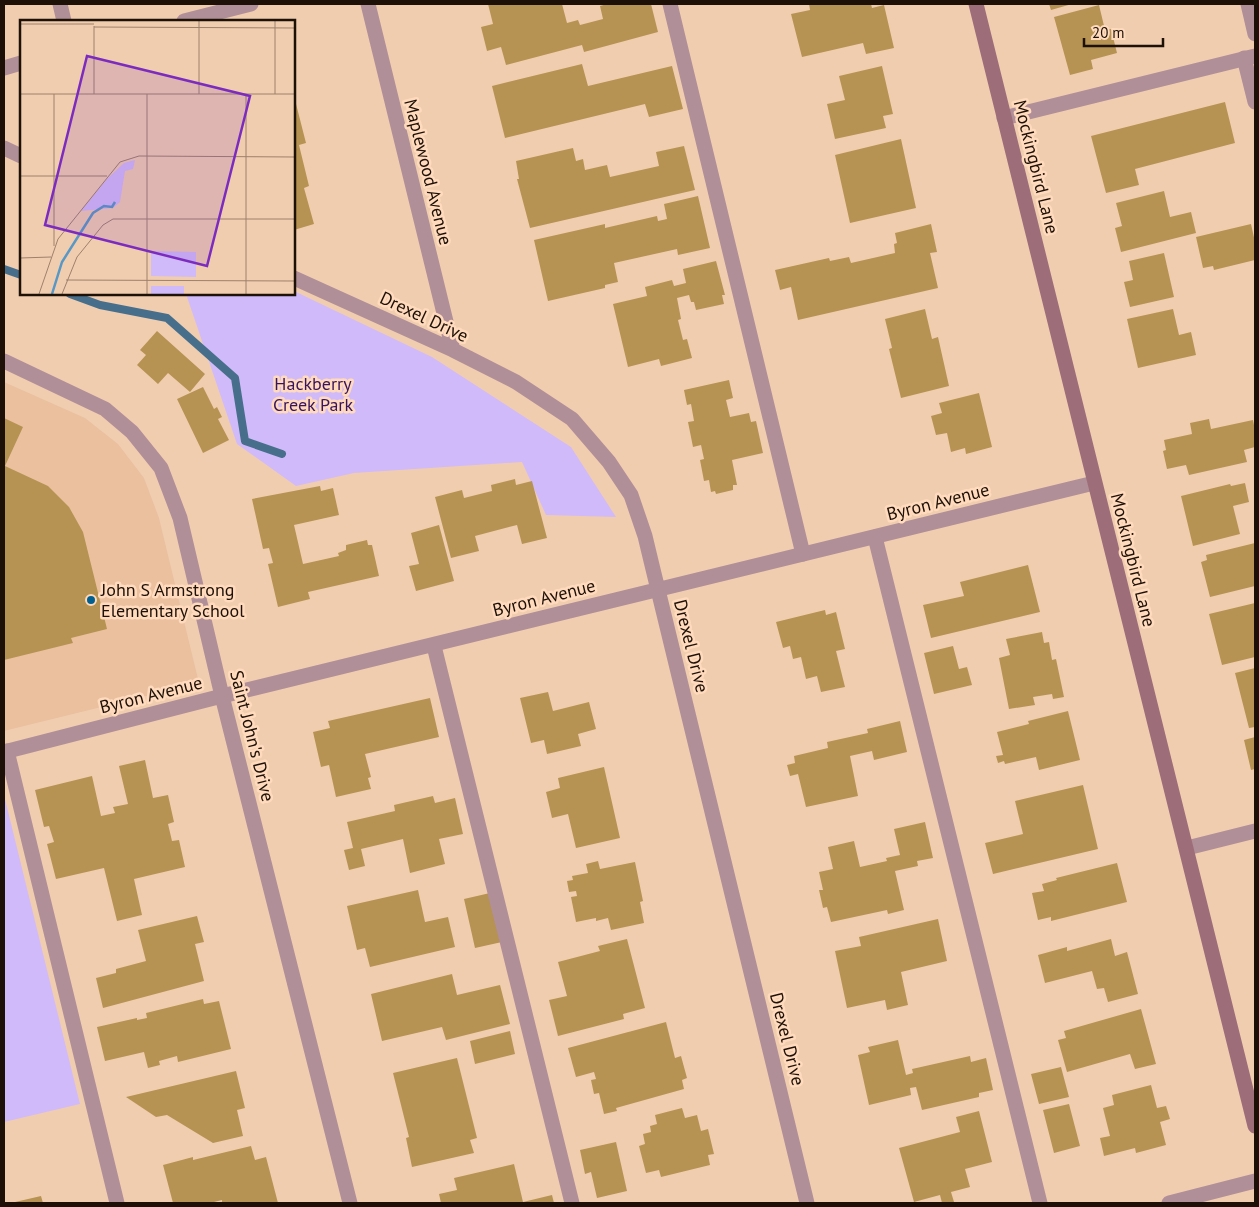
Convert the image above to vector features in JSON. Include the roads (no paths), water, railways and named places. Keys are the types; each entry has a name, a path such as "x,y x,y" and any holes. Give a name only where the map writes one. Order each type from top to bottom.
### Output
{"main road":[{"name":"Mockingbird Lane","path":"976,4 1255,1126"}],"street":[{"path":"60,4 64,20"},
{"path":"188,20 251,4"},
{"name":"Maplewood Avenue","path":"368,4 453,350"},
{"path":"670,4 803,554"},
{"path":"1248,4 1255,34"},
{"path":"1004,118 1250,57 1255,102"},
{"path":"4,68 20,63"},
{"path":"4,148 20,156"},
{"name":"Drexel Drive","path":"295,278 453,350 516,382 572,419 609,462 631,495 645,536 807,1203"},
{"name":"Saint John's Drive","path":"4,361 105,409 132,432 161,468 180,518 222,696 350,1203"},
{"name":"Byron Avenue","path":"6,752 222,696 434,646 658,589 1094,483"},
{"path":"875,537 1040,1203"},
{"path":"434,646 572,1203"},
{"path":"6,752 117,1203"},
{"path":"1187,848 1255,831"},
{"path":"1169,1203 1255,1181"}],"waterway":[{"path":"4,269 20,275"},
{"path":"73,295 100,305 167,318 235,378 245,441 282,454"}],"place":[{"name":"John S Armstrong Elementary School","path":"91,600"}],"park label":[{"name":"Hackberry Creek Park","path":"313,394"}]}
